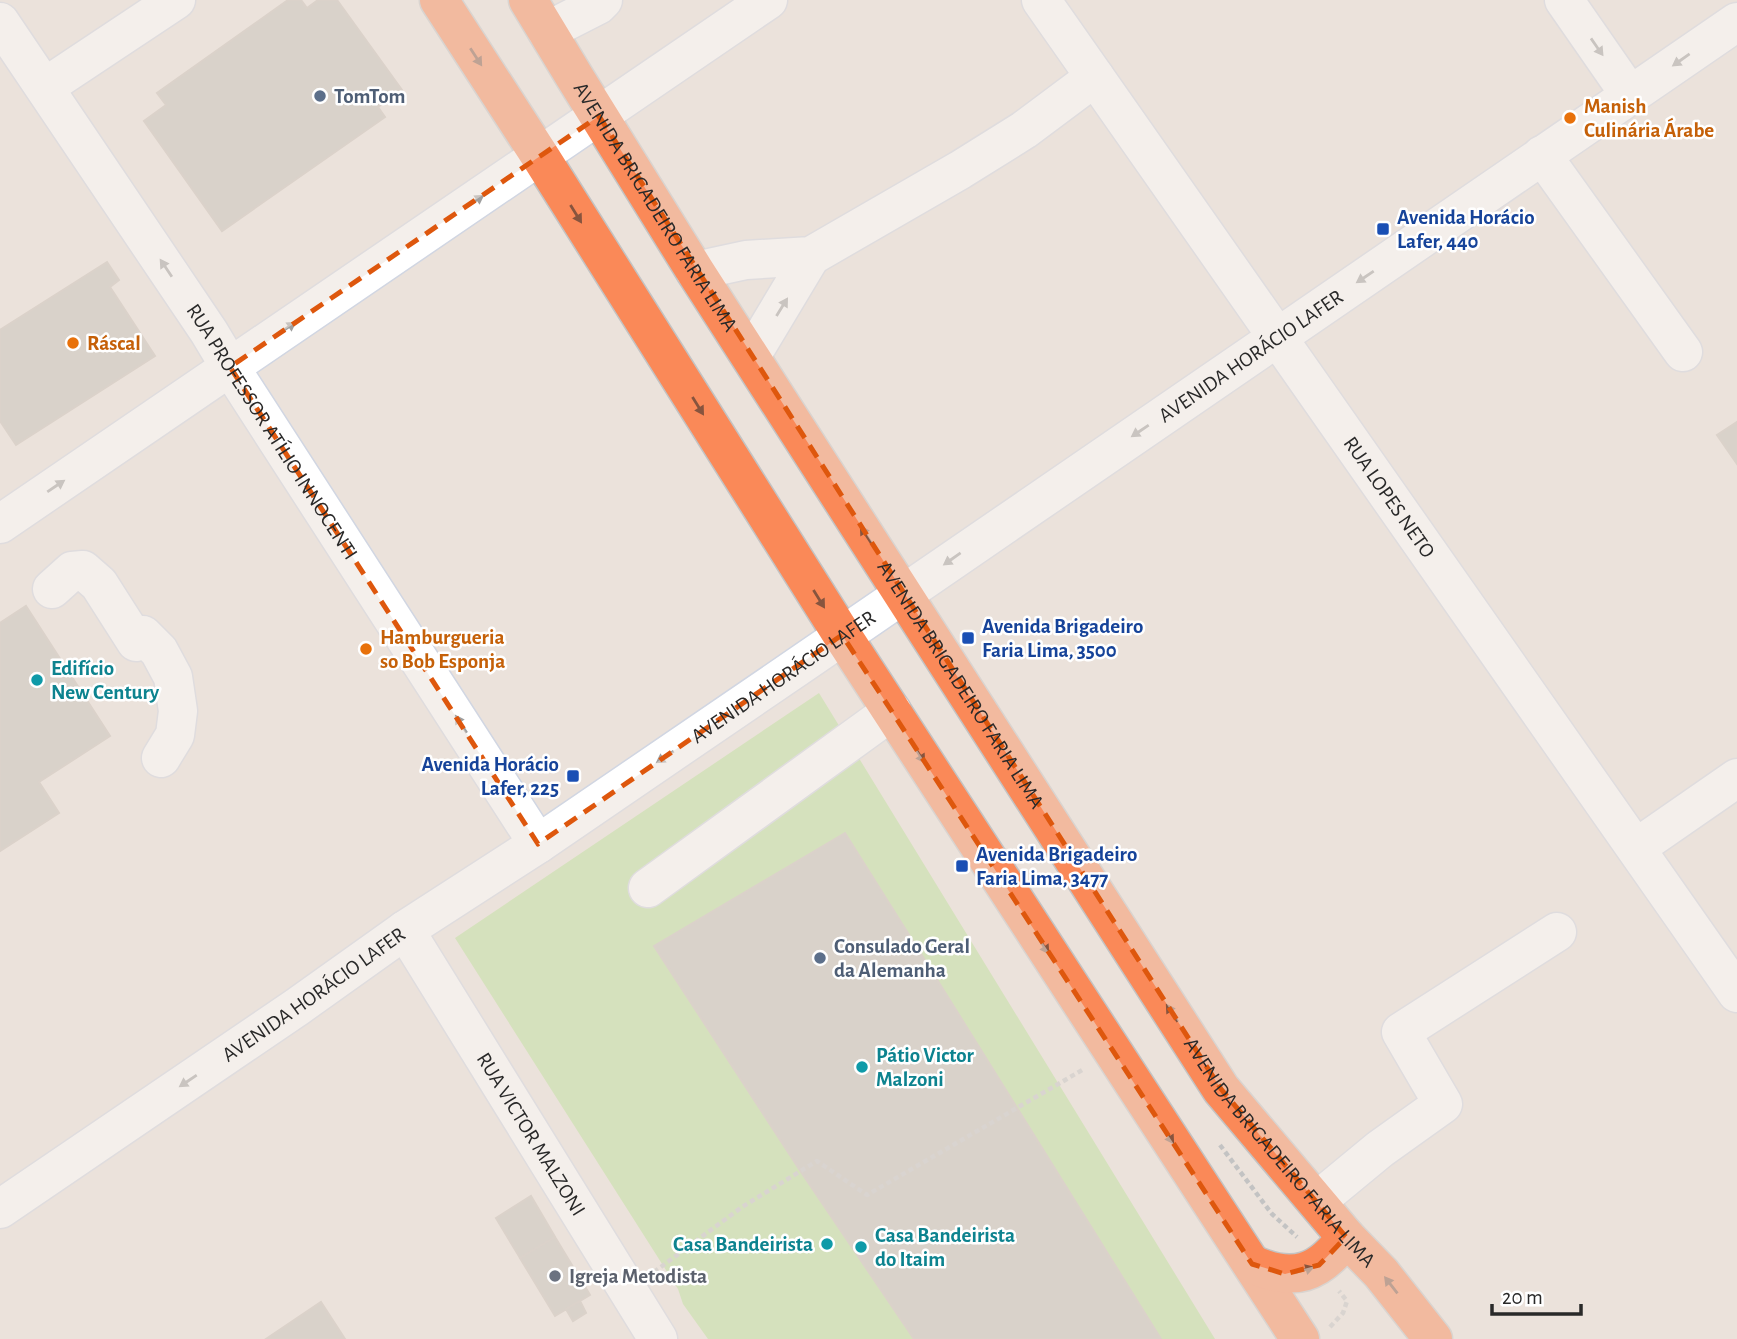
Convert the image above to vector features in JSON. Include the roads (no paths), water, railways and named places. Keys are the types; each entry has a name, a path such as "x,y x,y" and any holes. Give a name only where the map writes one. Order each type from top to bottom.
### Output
{"highway":[{"path":"439,0 842,635 1300,1339"},
{"name":"AVENIDA BRIGADEIRO FARIA LIMA","path":"537,16 695,271 1222,1089 1346,1237 1381,1273 1433,1339"},
{"path":"1252,1264 1285,1274 1302,1272 1319,1265 1335,1253 1346,1237"}],"street":[{"path":"46,87 176,0"},
{"path":"537,16 598,5 603,0"},
{"path":"0,524 768,0"},
{"name":"RUA LOPES NETO","path":"1041,0 1737,993"},
{"path":"1564,0 1630,95"},
{"name":"RUA PROFESSOR ATÍLIO INNOCENTI","path":"0,22 209,332 538,844"},
{"name":"AVENIDA HORÁCIO LAFER","path":"0,1209 297,1007 405,930 538,844 1737,22"},
{"path":"695,271 746,260 811,256 1024,130 1095,77"},
{"path":"1542,155 1683,352"},
{"path":"751,356 811,256"},
{"path":"52,589 72,571 83,570 99,584 136,642 144,635 159,651 173,677 178,711 175,735 161,758"},
{"path":"648,888 892,711"},
{"path":"1636,848 1737,778"},
{"name":"RUA VICTOR MALZONI","path":"405,930 628,1292 649,1336"},
{"path":"1317,1201 1381,1149 1443,1104 1401,1032 1557,932"}],"place":[{"name":"TomTom","path":"320,96"},
{"name":"Manish Culinária Árabe","path":"1570,118"},
{"name":"Avenida Horácio Lafer, 440","path":"1383,229"},
{"name":"Ráscal","path":"73,343"},
{"name":"Avenida Brigadeiro Faria Lima, 3500","path":"968,638"},
{"name":"Hamburgueria so Bob Esponja","path":"366,649"},
{"name":"Edifício New Century","path":"37,680"},
{"name":"Avenida Horácio Lafer, 225","path":"573,776"},
{"name":"Avenida Brigadeiro Faria Lima, 3477","path":"962,866"},
{"name":"Consulado Geral da Alemanha","path":"820,958"},
{"name":"Pátio Victor Malzoni","path":"862,1067"},
{"name":"Casa Bandeirista","path":"827,1244"},
{"name":"Casa Bandeirista do Itaim","path":"861,1247"},
{"name":"Igreja Metodista","path":"555,1276"}]}
